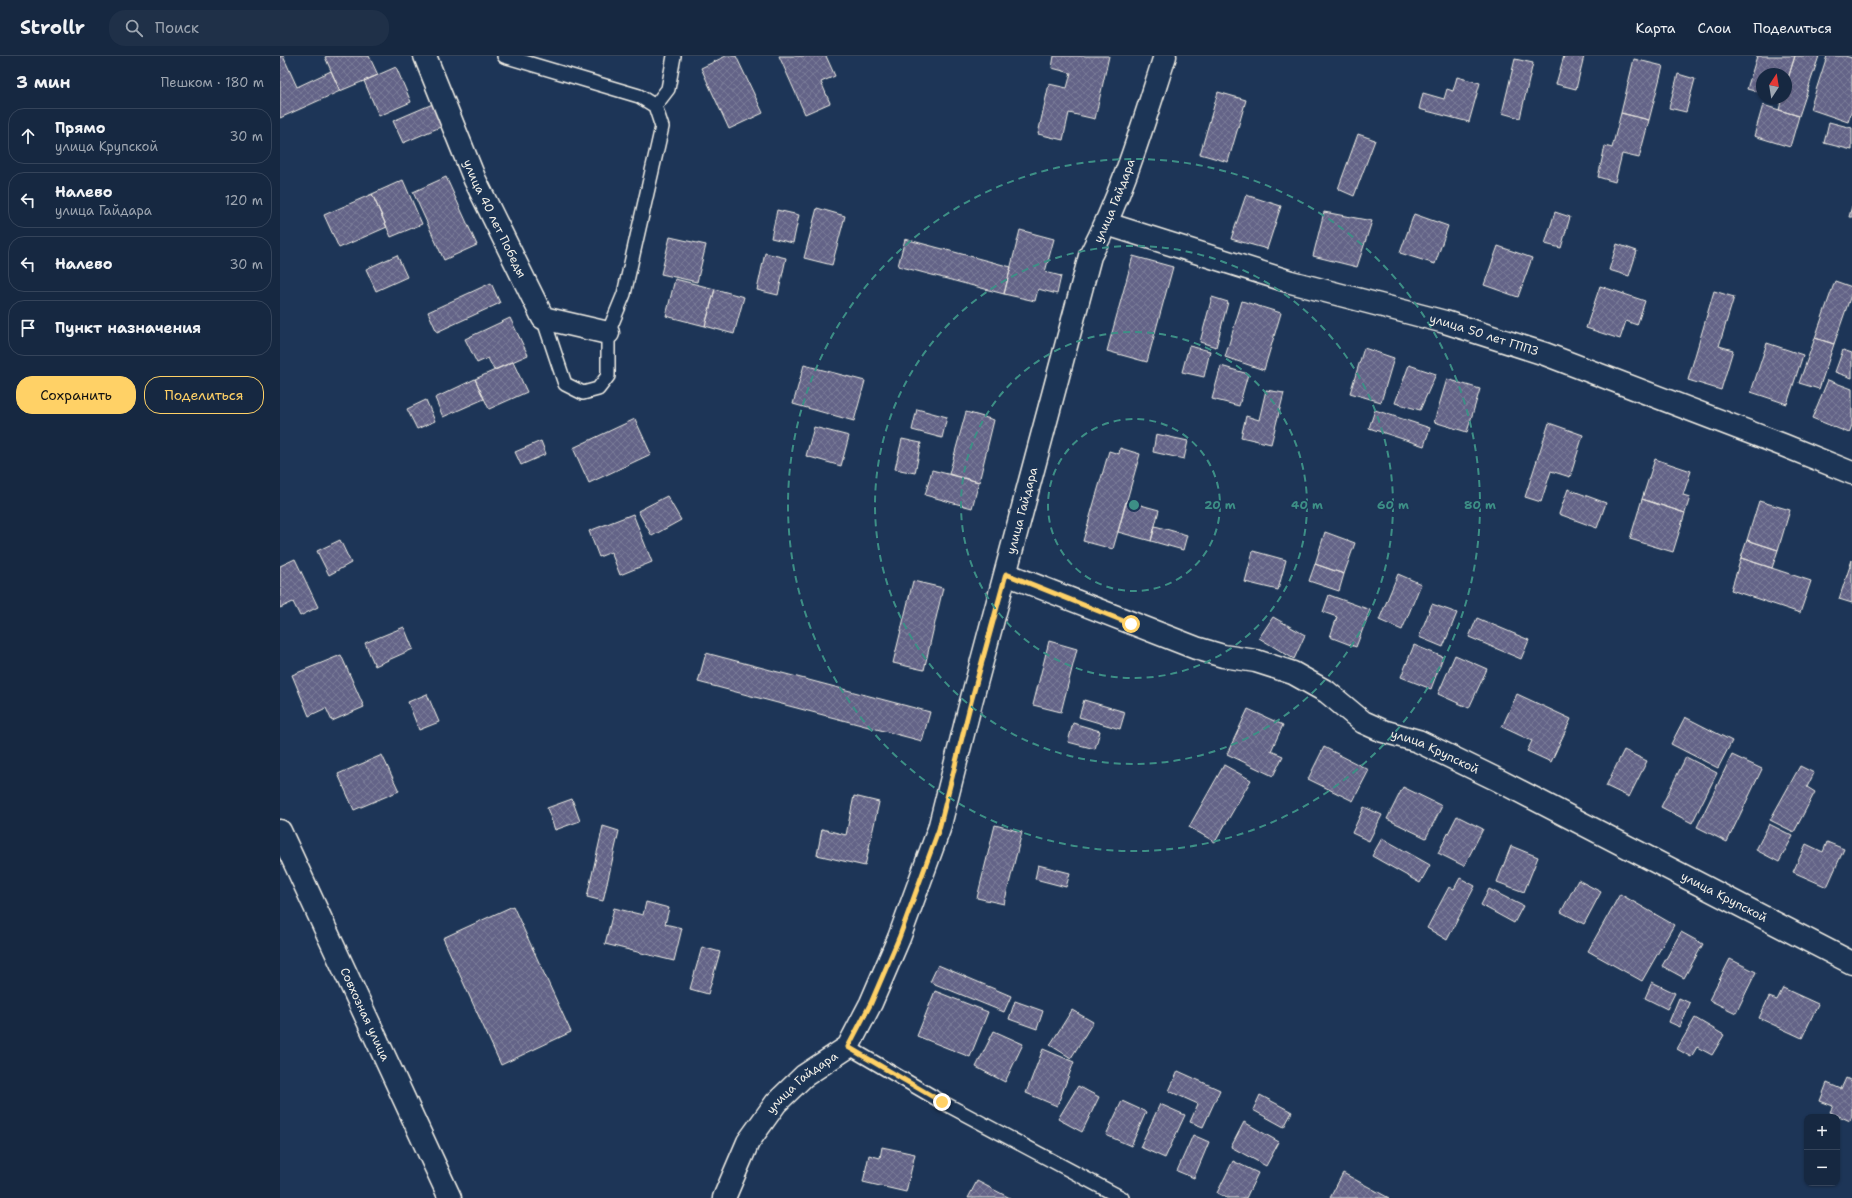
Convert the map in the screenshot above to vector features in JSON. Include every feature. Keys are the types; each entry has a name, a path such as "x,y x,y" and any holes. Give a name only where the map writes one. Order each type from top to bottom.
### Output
{"street":[{"name":"улица 40 лет Победы","path":"425,56 475,180 543,318"},
{"name":"улица Гайдара","path":"724,1198 748,1142 776,1102 804,1076 848,1047 871,1003 899,938 939,829 971,702 1090,256 1107,224 1126,173 1165,56"},
{"name":"улица 50 лет ГППЗ","path":"1107,224 1291,282 1445,322 1545,354 1783,444 1852,474"},
{"path":"543,318 608,333"},
{"name":"улица Крупской","path":"1006,574 1196,648 1223,656 1256,661 1293,673 1328,692 1363,722 1383,731 1418,741 1494,778 1852,963"},
{"name":"Совхозная улица","path":"280,831 450,1198"}],"lane":[{"path":"504,56 639,96 655,106 662,127 624,294 608,333 608,376 598,389 583,393 565,384 543,318"},
{"path":"655,106 668,89 674,56"},
{"path":"848,1047 942,1102 1122,1198"}],"building":[{"path":"280,56 283,56 297,87 331,71 340,91 280,118"},
{"path":"369,56 378,75 340,91 325,57"},
{"path":"726,56 736,56 763,113 729,129 701,68"},
{"path":"779,56 826,56 835,76 821,82 830,103 805,114"},
{"path":"1054,56 1109,56 1095,119 1069,113 1063,140 1038,134 1049,84 1067,88 1071,73 1052,68"},
{"path":"1564,56 1584,56 1576,89 1556,84"},
{"path":"1757,56 1795,56 1791,68 1756,68 1756,91 1747,89"},
{"path":"1795,56 1819,56 1799,116 1779,110 1780,104 1792,104 1791,68"},
{"path":"1827,56 1845,56 1852,58 1852,110 1848,122 1810,109"},
{"path":"1515,59 1533,63 1520,118 1502,113"},
{"path":"1634,59 1663,66 1649,120 1621,113"},
{"path":"396,67 411,102 379,116 364,81"},
{"path":"1678,74 1695,79 1686,112 1669,108"},
{"path":"1457,77 1480,83 1469,122 1419,109 1423,93 1444,99 1447,89 1453,91"},
{"path":"1218,92 1246,100 1228,162 1200,154"},
{"path":"435,103 445,125 403,143 393,121"},
{"path":"1763,105 1799,116 1790,147 1754,136"},
{"path":"1621,113 1649,120 1639,158 1622,154 1615,182 1598,177 1605,146 1612,148"},
{"path":"1829,122 1852,128 1852,150 1824,143"},
{"path":"1358,134 1375,140 1354,196 1338,189"},
{"path":"446,177 477,245 444,260 413,192"},
{"path":"403,180 422,224 391,237 372,194"},
{"path":"372,194 387,227 339,248 324,215"},
{"path":"1246,195 1281,206 1267,249 1231,239"},
{"path":"1852,206 1852,217 1849,217"},
{"path":"817,208 845,216 832,265 804,258"},
{"path":"777,210 799,215 793,243 771,238"},
{"path":"1324,212 1372,221 1357,267 1313,256"},
{"path":"1555,212 1570,217 1561,248 1545,244"},
{"path":"1414,214 1448,226 1435,264 1400,253"},
{"path":"1020,230 1054,239 1045,272 1061,276 1057,294 1038,289 1035,301 1004,294"},
{"path":"670,237 706,245 697,282 661,274"},
{"path":"905,239 1011,267 1004,294 898,266"},
{"path":"1617,244 1637,251 1629,276 1609,270"},
{"path":"1498,246 1532,258 1518,297 1484,285"},
{"path":"765,253 786,258 778,295 757,290"},
{"path":"397,255 407,277 376,291 366,269"},
{"path":"1133,256 1173,267 1147,362 1107,351"},
{"path":"675,279 715,289 705,326 666,316"},
{"path":"1835,281 1852,287 1852,292 1834,344 1815,338"},
{"path":"491,283 500,303 437,332 428,312"},
{"path":"1600,286 1645,301 1637,325 1626,321 1620,339 1586,328"},
{"path":"715,289 744,297 734,334 705,326"},
{"path":"1714,291 1734,297 1719,346 1733,350 1721,390 1688,380"},
{"path":"1212,297 1228,302 1216,347 1200,342"},
{"path":"1242,301 1281,313 1264,370 1225,357"},
{"path":"510,318 528,355 494,370 488,358 477,363 465,339"},
{"path":"1815,338 1834,344 1819,389 1799,383"},
{"path":"1767,343 1803,355 1787,404 1751,392"},
{"path":"1189,346 1210,351 1204,377 1182,372"},
{"path":"1364,348 1394,358 1381,402 1350,393"},
{"path":"1843,350 1852,353 1852,378 1835,372"},
{"path":"513,362 527,392 489,409 475,379"},
{"path":"804,365 865,381 854,421 793,404"},
{"path":"1409,365 1436,374 1420,410 1395,403"},
{"path":"1221,366 1248,374 1239,406 1212,399"},
{"path":"475,379 484,399 443,417 435,398"},
{"path":"1447,379 1480,389 1467,432 1434,422"},
{"path":"1828,380 1852,389 1852,425 1849,433 1812,418"},
{"path":"1266,390 1284,393 1271,444 1241,437 1246,416 1259,420"},
{"path":"426,400 435,421 417,429 407,409"},
{"path":"917,409 947,417 942,438 912,430"},
{"path":"1375,410 1430,428 1424,446 1369,428"},
{"path":"966,412 994,420 979,482 949,474"},
{"path":"635,419 651,454 589,483 573,448"},
{"path":"1549,423 1583,435 1570,477 1551,471 1541,502 1525,497"},
{"path":"814,427 849,436 841,466 806,456"},
{"path":"1156,434 1188,441 1184,459 1153,452"},
{"path":"902,439 921,443 915,473 895,469"},
{"path":"541,441 546,454 521,465 515,452"},
{"path":"1120,448 1140,454 1113,549 1083,541 1109,451 1119,454"},
{"path":"1655,459 1691,471 1683,495 1690,497 1685,513 1642,499"},
{"path":"932,470 979,482 972,508 925,495"},
{"path":"1568,489 1606,503 1597,528 1559,514"},
{"path":"667,496 681,520 652,536 638,511"},
{"path":"1642,499 1685,513 1673,552 1630,539"},
{"path":"1126,501 1159,510 1151,541 1118,532"},
{"path":"1759,501 1790,510 1778,550 1747,540"},
{"path":"633,514 652,562 620,575 611,552 599,557 589,531"},
{"path":"1155,526 1187,535 1183,550 1151,541"},
{"path":"1325,532 1355,543 1344,574 1315,564"},
{"path":"340,540 351,563 329,575 317,551"},
{"path":"1747,540 1778,550 1772,568 1741,558"},
{"path":"1253,551 1286,560 1278,590 1245,582"},
{"path":"1741,558 1811,581 1800,613 1731,590"},
{"path":"295,559 318,607 300,616 293,602 280,608 280,566"},
{"path":"1852,560 1852,603 1839,599"},
{"path":"1315,564 1344,574 1339,591 1309,581"},
{"path":"1398,574 1421,584 1402,630 1379,620"},
{"path":"913,581 943,588 924,670 893,663"},
{"path":"1329,595 1370,610 1356,647 1330,637 1337,617 1323,612"},
{"path":"1432,604 1457,613 1443,647 1419,637"},
{"path":"1273,617 1305,635 1294,659 1259,638"},
{"path":"1477,618 1529,640 1521,659 1469,637"},
{"path":"404,627 413,649 375,666 365,643"},
{"path":"1049,641 1077,649 1061,712 1033,705"},
{"path":"1414,645 1443,657 1431,689 1401,677"},
{"path":"706,653 930,712 922,741 698,682"},
{"path":"341,655 364,707 332,721 326,708 309,716 292,675"},
{"path":"1455,655 1487,669 1469,708 1438,694"},
{"path":"427,694 439,722 419,730 408,702"},
{"path":"1517,694 1571,719 1551,762 1527,751 1532,741 1502,727"},
{"path":"1084,700 1125,712 1120,729 1079,717"},
{"path":"1248,709 1283,725 1271,751 1283,756 1273,776 1227,754"},
{"path":"1685,717 1732,741 1718,768 1671,744"},
{"path":"1073,723 1100,731 1095,749 1068,742"},
{"path":"1324,747 1369,770 1353,801 1308,779"},
{"path":"1624,750 1647,761 1629,797 1606,786"},
{"path":"382,755 399,791 354,810 338,774"},
{"path":"1732,755 1762,769 1727,842 1697,827"},
{"path":"1686,757 1717,773 1692,823 1661,807"},
{"path":"1224,765 1251,780 1215,842 1189,827"},
{"path":"1800,766 1814,773 1807,787 1815,792 1794,832 1770,820"},
{"path":"1403,787 1442,806 1426,838 1387,819"},
{"path":"854,796 879,802 865,866 817,855 822,829 846,835"},
{"path":"572,799 580,821 555,830 547,808"},
{"path":"1364,807 1382,815 1369,841 1352,833"},
{"path":"1457,816 1483,829 1464,866 1438,853"},
{"path":"1769,824 1793,836 1779,862 1756,850"},
{"path":"995,825 1022,832 1004,904 977,898"},
{"path":"603,826 619,831 603,901 587,897"},
{"path":"1382,838 1430,865 1420,883 1372,856"},
{"path":"1827,842 1844,849 1827,887 1793,872 1806,844 1823,852"},
{"path":"1511,846 1538,857 1524,892 1497,882"},
{"path":"1038,865 1070,873 1066,887 1035,879"},
{"path":"1460,878 1475,886 1447,940 1427,928 1449,887 1454,889"},
{"path":"1578,880 1601,892 1584,924 1561,912"},
{"path":"1489,889 1523,906 1514,923 1481,905"},
{"path":"1620,894 1674,925 1642,981 1588,951"},
{"path":"646,902 669,908 665,924 682,928 674,961 605,944 614,908 643,915"},
{"path":"513,906 571,1032 501,1065 443,938"},
{"path":"1681,932 1703,944 1684,978 1662,966"},
{"path":"702,947 720,952 708,994 690,989"},
{"path":"1730,959 1756,972 1736,1013 1709,1000"},
{"path":"938,965 1011,996 1004,1012 930,982"},
{"path":"1652,982 1675,993 1667,1009 1645,998"},
{"path":"1783,988 1818,1004 1802,1038 1759,1018 1769,997 1777,1000"},
{"path":"935,991 988,1012 970,1057 917,1036"},
{"path":"1679,998 1690,1003 1680,1027 1669,1022"},
{"path":"1015,1001 1043,1011 1037,1029 1009,1019"},
{"path":"1072,1010 1093,1022 1071,1058 1050,1045"},
{"path":"1695,1018 1724,1035 1712,1055 1697,1047 1691,1057 1677,1049"},
{"path":"994,1031 1023,1044 1005,1082 976,1067"},
{"path":"1043,1049 1074,1062 1057,1106 1026,1093"},
{"path":"1178,1071 1220,1090 1203,1127 1190,1122 1198,1104 1169,1091"},
{"path":"1846,1078 1852,1081 1852,1116 1850,1121 1840,1116 1840,1114 1830,1112 1833,1106 1820,1101 1827,1083 1841,1089"},
{"path":"1078,1086 1099,1097 1082,1132 1058,1119"},
{"path":"1260,1095 1292,1112 1284,1127 1253,1110"},
{"path":"1122,1101 1146,1112 1131,1146 1106,1135"},
{"path":"1160,1104 1185,1115 1165,1158 1140,1147"},
{"path":"1244,1122 1279,1142 1266,1166 1231,1147"},
{"path":"1193,1135 1209,1142 1194,1178 1177,1171"},
{"path":"882,1147 915,1154 906,1192 863,1182 869,1155 880,1158"},
{"path":"1233,1161 1258,1173 1246,1198 1227,1198 1217,1193"},
{"path":"1343,1173 1389,1198 1330,1198"},
{"path":"977,1181 1010,1198 968,1198"}],"route":[{"path":"942,1102 848,1047 871,1003 899,938 939,829 971,702 1006,574 1131,624"}]}
